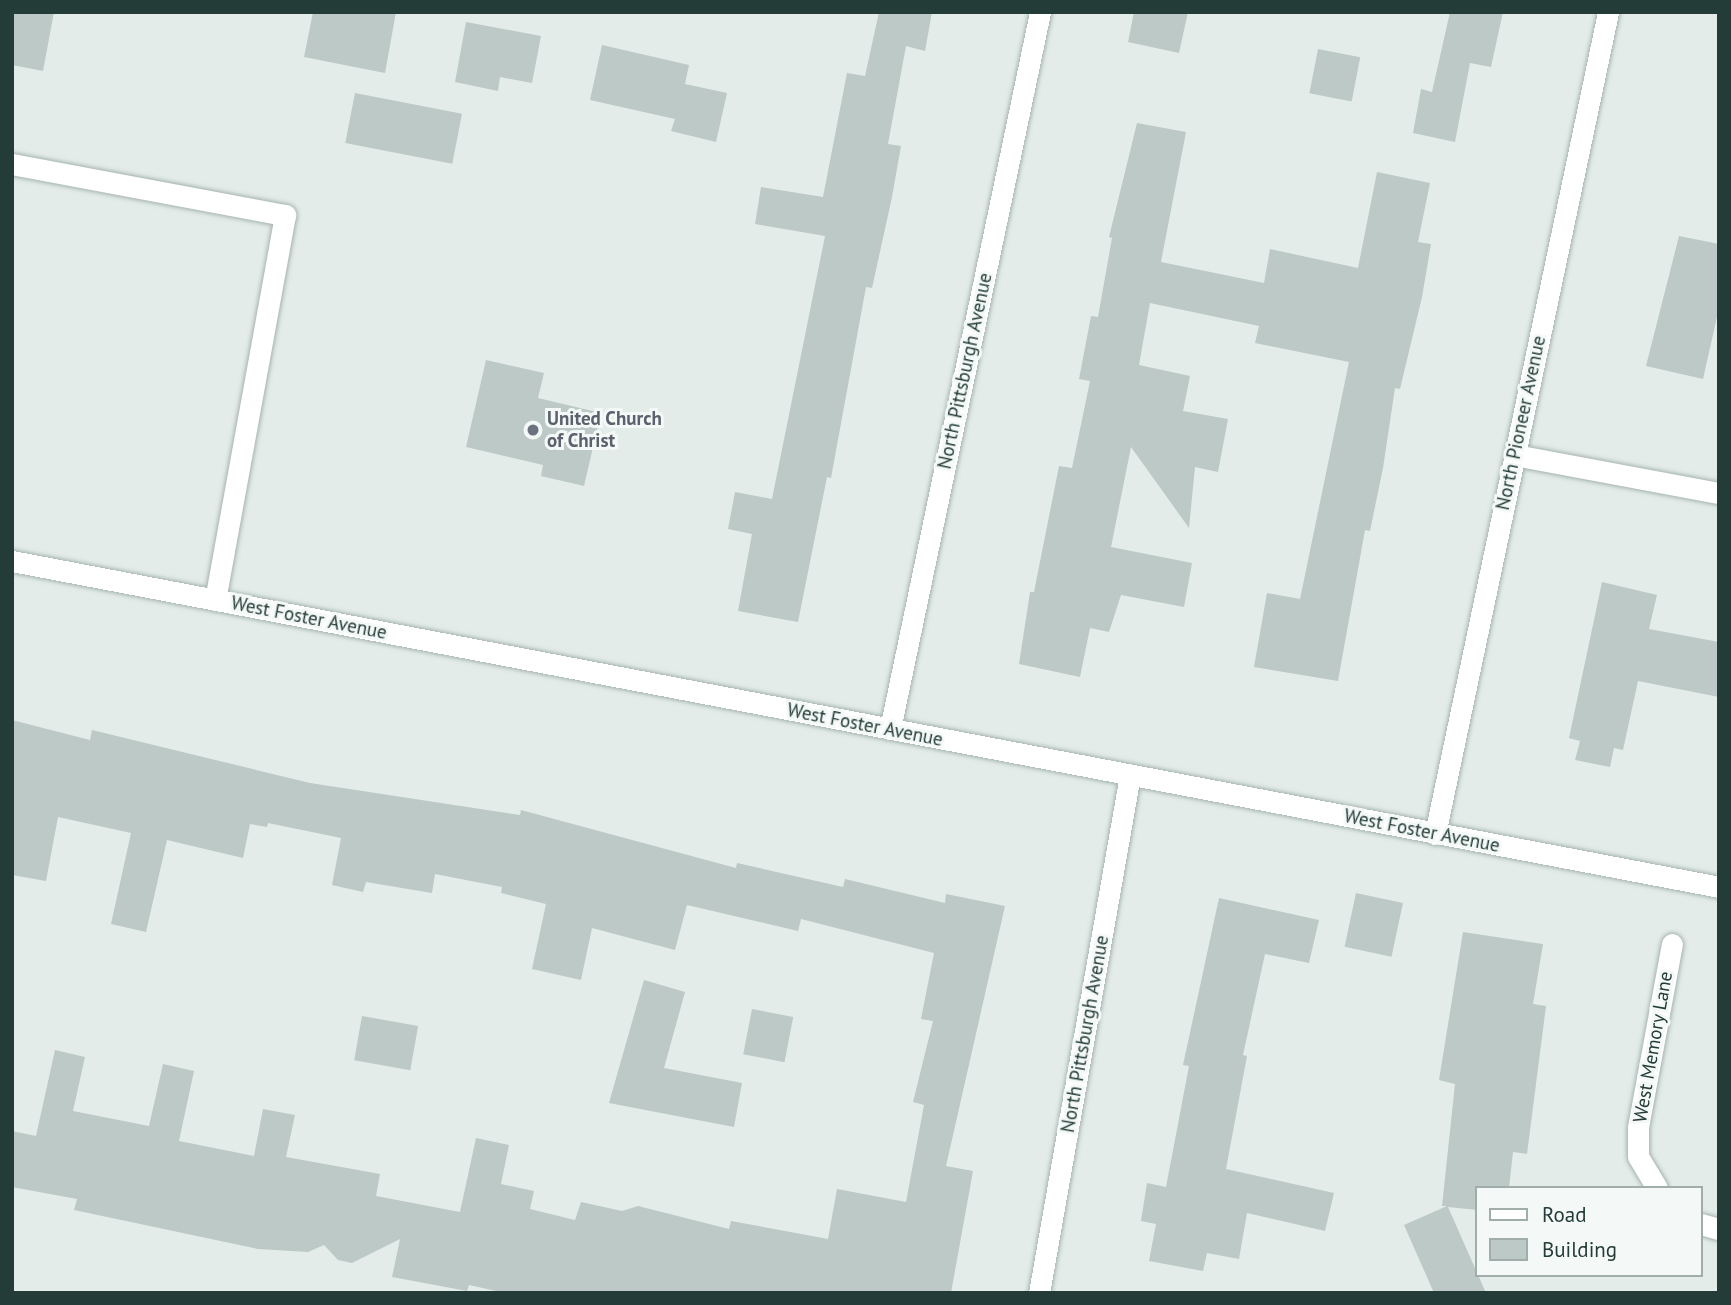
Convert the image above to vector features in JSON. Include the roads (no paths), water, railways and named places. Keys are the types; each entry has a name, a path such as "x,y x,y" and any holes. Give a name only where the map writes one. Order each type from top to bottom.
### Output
{"street":[{"name":"North Pittsburgh Avenue","path":"890,729 1040,12"},
{"name":"North Pioneer Avenue","path":"1435,834 1608,12"},
{"path":"12,164 285,215 215,600"},
{"path":"1515,455 1719,493"},
{"name":"West Foster Avenue","path":"12,561 1719,887"},
{"name":"North Pittsburgh Avenue","path":"1040,1293 1130,775"},
{"name":"West Memory Lane","path":"1656,1186 1638,1156 1638,1128 1672,944"}],"place":[{"name":"United Church of Christ","path":"533,430"}]}
